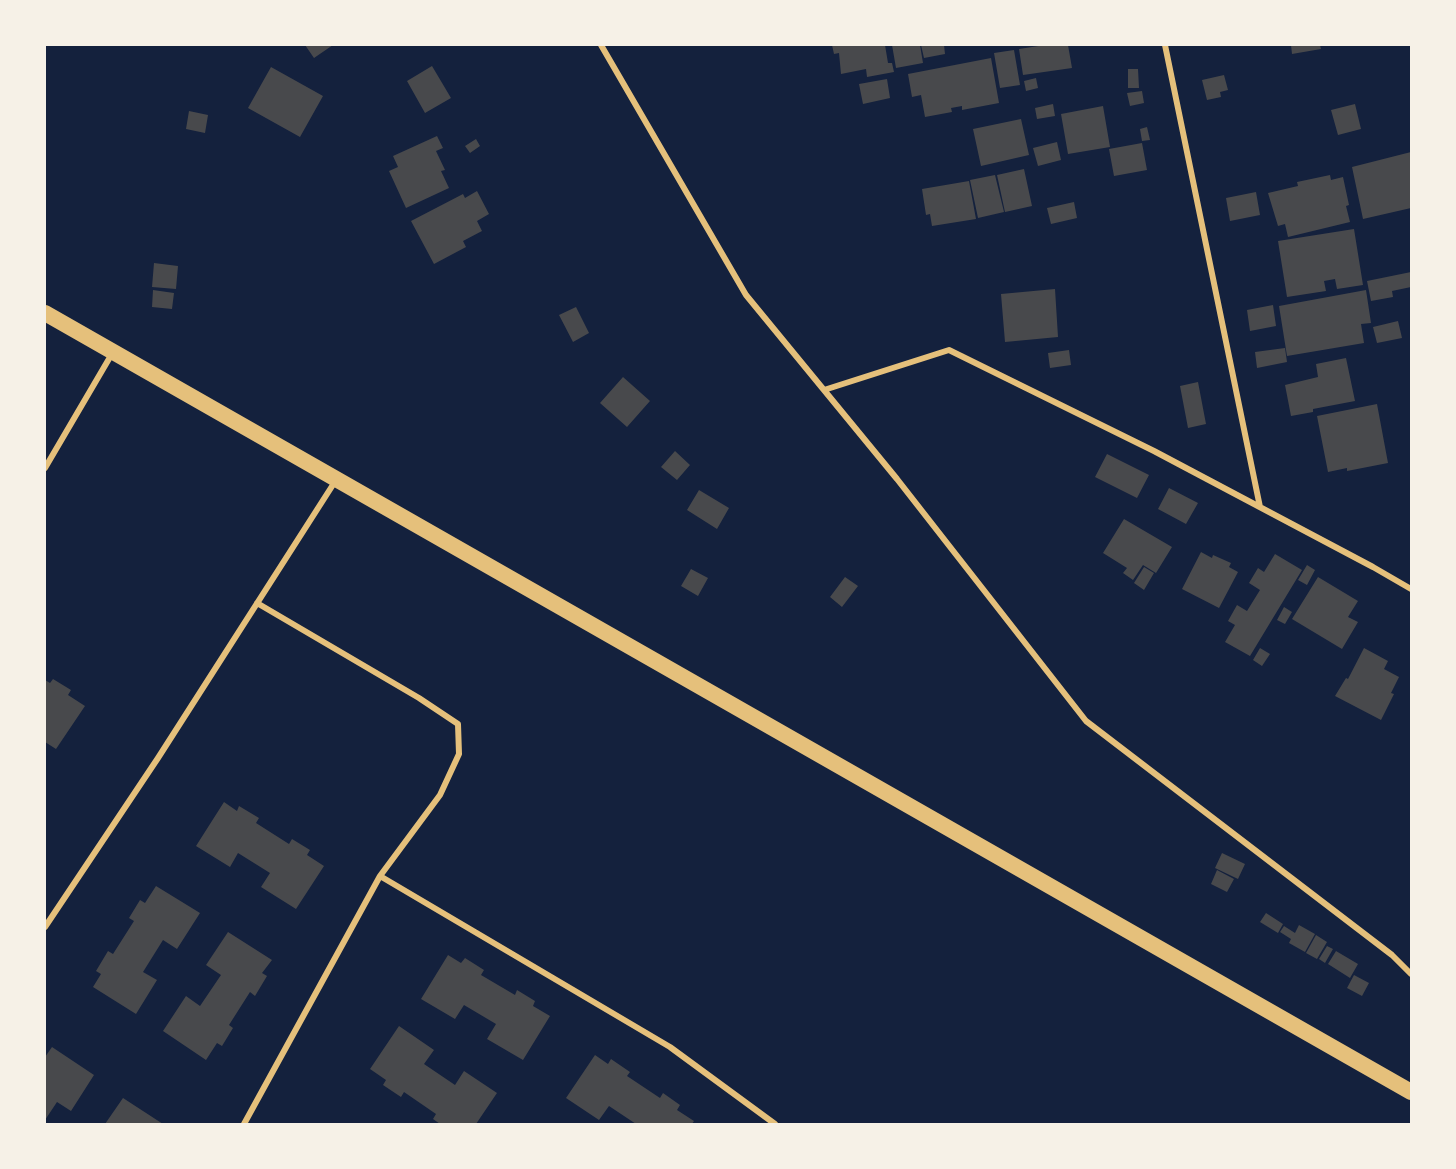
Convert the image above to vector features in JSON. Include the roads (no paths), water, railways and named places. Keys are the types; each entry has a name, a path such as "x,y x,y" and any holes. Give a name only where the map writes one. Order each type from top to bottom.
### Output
{"highway":[{"path":"45,313 1411,1092"}],"street":[{"path":"601,45 746,295 897,479 1086,721 1392,955 1411,974"},
{"path":"1165,45 1260,507"},
{"path":"824,390 949,350 1154,451 1411,589"},
{"path":"45,468 113,352"},
{"path":"45,927 47,919 158,758 336,480"},
{"path":"244,1124 380,876 440,795 459,754 458,724 257,603"},
{"path":"380,876 670,1047 775,1124"}]}
